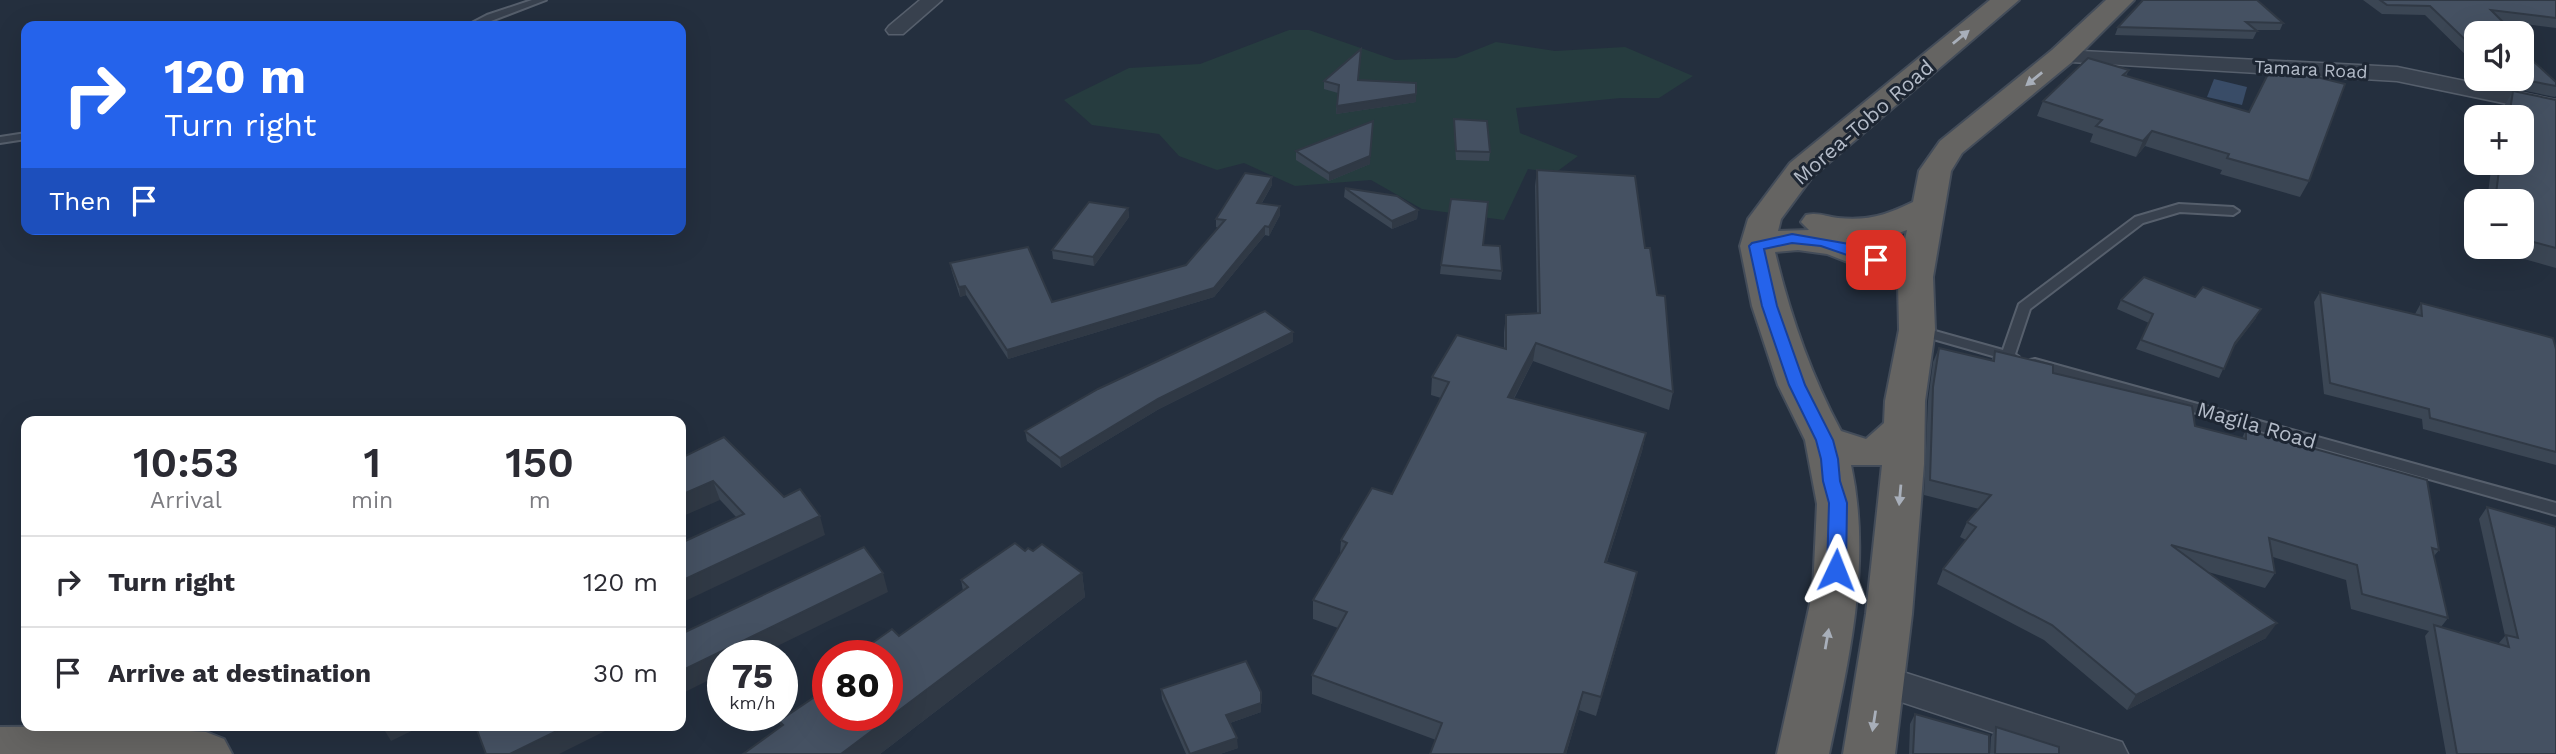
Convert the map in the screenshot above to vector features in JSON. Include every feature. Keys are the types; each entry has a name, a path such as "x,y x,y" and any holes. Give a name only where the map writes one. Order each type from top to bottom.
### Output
{"highway":[{"name":"Morea-Tobo Road","path":"1756,246 1765,219 1801,170 2006,0"},
{"path":"1869,754 1881,680 1903,464 1903,428 1917,330 1916,277 1935,171 1951,147 2062,56 2121,0"},
{"path":"1785,192 1808,217 1829,228 1885,228 1928,207"},
{"path":"1803,754 1836,590 1838,503 1825,440 1797,385 1770,306 1756,246 1792,239 1821,242 1844,247 1916,277"},
{"path":"1825,440 1854,453 1875,453 1903,428"},
{"path":"0,749 102,747 206,754"}],"street":[{"path":"896,30 932,0"},
{"name":"Tamara Road","path":"2062,56 2397,74 2556,107"},
{"path":"1881,680 2108,754"}],"lane":[{"path":"482,21 541,0"},
{"path":"0,140 21,137"},
{"path":"2008,355 2024,307 2139,220 2179,208 2234,211"},
{"name":"Magila Road","path":"1917,330 2556,509"}],"green space":[{"path":"1289,30 1309,30 1395,60 1456,58 1496,42 1555,51 1625,47 1693,76 1659,98 1621,98 1516,108 1520,133 1578,156 1555,173 1528,169 1504,220 1422,209 1371,180 1295,186 1244,163 1217,170 1179,156 1159,134 1092,125 1064,100 1129,68 1200,64"}],"water":[{"path":"2214,79 2247,87 2242,105 2207,97"}],"building":[{"path":"2143,0 2257,0 2283,23 2246,22 2257,31 2118,27"},
{"path":"2380,0 2556,0 2556,18 2491,10 2502,21 2464,21 2464,39 2430,6 2387,5"},
{"path":"1361,49 1358,80 1416,83 1416,94 1337,106 1339,85 1324,81"},
{"path":"2088,58 2129,70 2123,75 2249,112 2272,66 2345,84 2309,181 2227,158 2229,154 2152,131 2143,141 2096,126 2102,120 2043,101"},
{"path":"2534,62 2556,82 2556,86 2534,82"},
{"path":"2513,91 2556,100 2556,248 2534,242 2534,189 2497,189 2498,175 2534,175 2534,105 2511,105"},
{"path":"1454,119 1487,121 1490,152 1456,151"},
{"path":"1373,121 1370,156 1329,173 1296,151"},
{"path":"1537,170 1635,176 1645,248 1650,248 1657,295 1665,296 1673,392 1536,343 1508,397 1646,433 1605,562 1637,572 1601,697 1583,692 1564,754 1430,754 1442,723 1312,675 1347,612 1313,600 1347,543 1341,540 1372,488 1392,494 1449,382 1432,377 1457,335 1506,349 1506,315 1540,313"},
{"path":"1245,173 1272,177 1257,203 1280,206 1269,227 1265,226 1214,288 1007,350 965,286 959,287 950,263 1028,247 1052,302 1186,265 1225,220 1216,219"},
{"path":"1345,188 1397,196 1418,210 1392,221"},
{"path":"1451,199 1488,202 1483,245 1500,246 1502,271 1441,265"},
{"path":"1089,202 1128,208 1093,257 1052,250"},
{"path":"2144,277 2195,297 2203,287 2261,309 2235,343 2224,369 2141,340 2153,314 2121,300"},
{"path":"2320,292 2422,316 2421,303 2553,338 2556,349 2556,452 2430,418 2429,409 2330,383"},
{"path":"1265,311 1293,332 1158,399 1060,458 1025,431 1098,389"},
{"path":"1939,348 1994,361 1995,351 2053,365 2053,373 2192,406 2195,426 2246,439 2246,430 2427,480 2439,550 2432,548 2448,618 2362,594 2357,565 2269,538 2275,573 2171,545 2277,623 2136,695 2052,625 1943,569 1976,527 1967,522 1991,495 1930,480 1933,387"},
{"path":"724,437 784,497 800,489 820,516 686,579 686,541 744,514 713,481 686,493 686,456"},
{"path":"2487,507 2556,527 2556,754 2457,754 2434,625 2509,647 2506,635 2518,638"},
{"path":"1015,543 1025,551 1028,548 1033,551 1042,544 1082,573 903,707 903,640 877,640 892,629 899,636 968,587 961,580"},
{"path":"864,547 883,573 745,640 707,640 707,658 686,669 686,632"},
{"path":"1246,661 1261,692 1261,703 1226,715 1237,738 1190,754 1161,689"},
{"path":"812,699 812,731 872,731 841,754 743,754 775,731 798,731 798,708"},
{"path":"1915,714 1989,735 1989,754 1913,754"},
{"path":"1996,727 2059,747 2059,754 1995,754"},
{"path":"477,731 557,731 510,754 486,754"}],"route":[{"path":"1836,570 1838,503 1830,459 1825,440 1797,385 1770,306 1756,246 1792,239 1821,242 1844,247 1876,260"}]}
